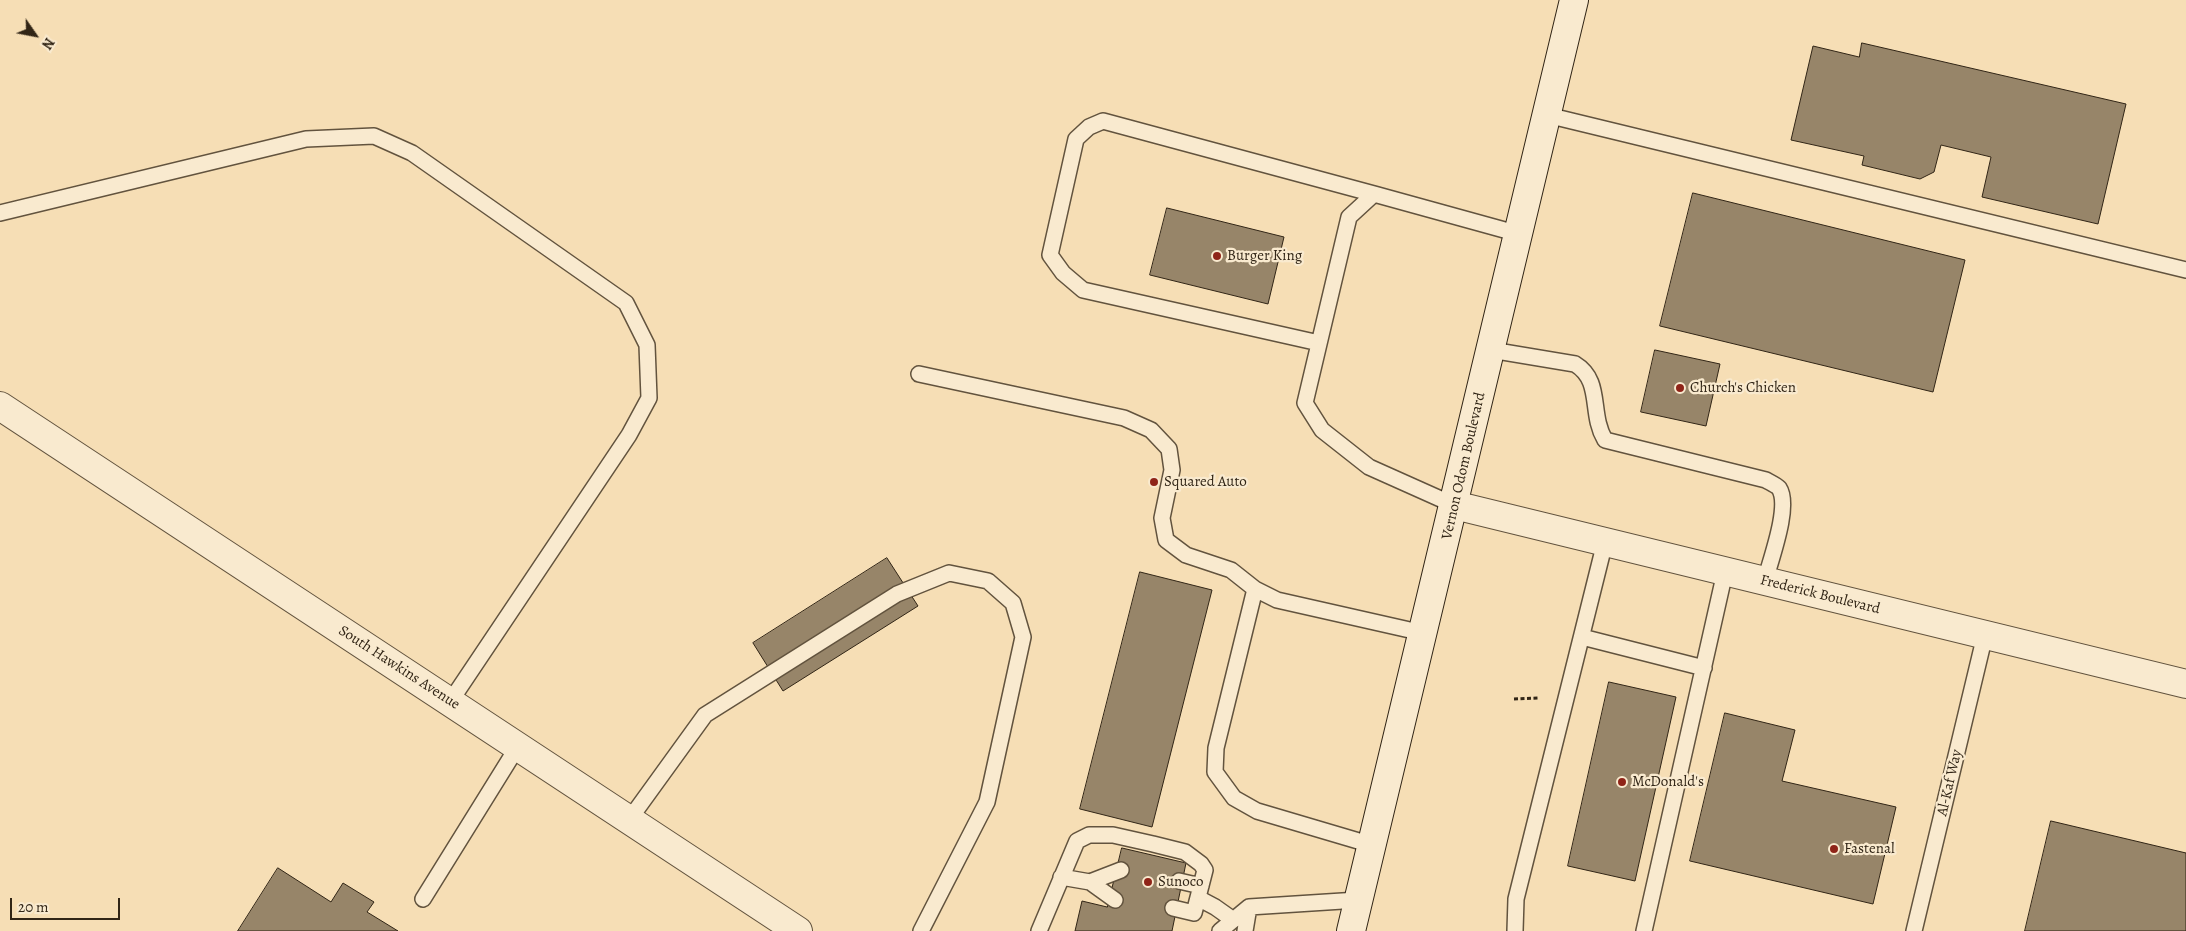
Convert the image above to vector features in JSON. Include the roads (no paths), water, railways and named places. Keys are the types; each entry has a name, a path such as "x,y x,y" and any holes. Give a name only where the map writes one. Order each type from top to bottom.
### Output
{"street":[{"name":"Vernon Odom Boulevard","path":"1351,931 1574,0"},
{"name":"South Hawkins Avenue","path":"0,406 798,931"},
{"name":"Frederick Boulevard","path":"1454,506 2186,684"}],"lane":[{"path":"1547,114 2186,270"},
{"path":"1319,342 1084,290 1063,273 1050,255 1076,139 1088,127 1103,121 1519,234"},
{"path":"0,213 306,139 374,136 412,153 626,303 647,345 649,398 628,435 450,702"},
{"path":"1374,194 1349,218 1305,403 1322,430 1369,468 1454,506"},
{"path":"1491,350 1575,364 1585,370 1592,382 1599,430 1605,440 1766,480 1779,488 1783,499 1783,512 1765,581"},
{"path":"919,374 1124,418 1151,430 1169,449 1172,470 1162,518 1166,540 1186,555 1231,570 1255,589 1277,600 1423,633"},
{"path":"1515,931 1516,899 1605,542"},
{"path":"1644,931 1725,572"},
{"path":"629,820 705,715 897,594 949,573 988,581 1013,603 1024,637 988,802 921,931"},
{"path":"1255,589 1216,748 1215,772 1234,798 1257,811 1372,845"},
{"name":"Al-Kaf Way","path":"1914,931 1984,635"},
{"path":"1582,637 1704,668"},
{"path":"422,899 518,746"},
{"path":"1039,931 1077,841 1089,835 1113,835 1185,852 1201,864 1205,870 1194,912 1172,908"},
{"path":"1090,882 1121,870"},
{"path":"1061,877 1090,882 1115,900"},
{"path":"1179,881 1199,892 1232,919"},
{"path":"1220,931 1232,919 1249,907 1358,900"},
{"path":"1245,931 1249,907"}],"place":[{"name":"Burger King","path":"1217,256"},
{"name":"Church's Chicken","path":"1680,388"},
{"name":"Squared Auto","path":"1154,482"},
{"name":"McDonald's","path":"1622,782"},
{"name":"Fastenal","path":"1834,849"},
{"name":"Sunoco","path":"1148,882"}]}
